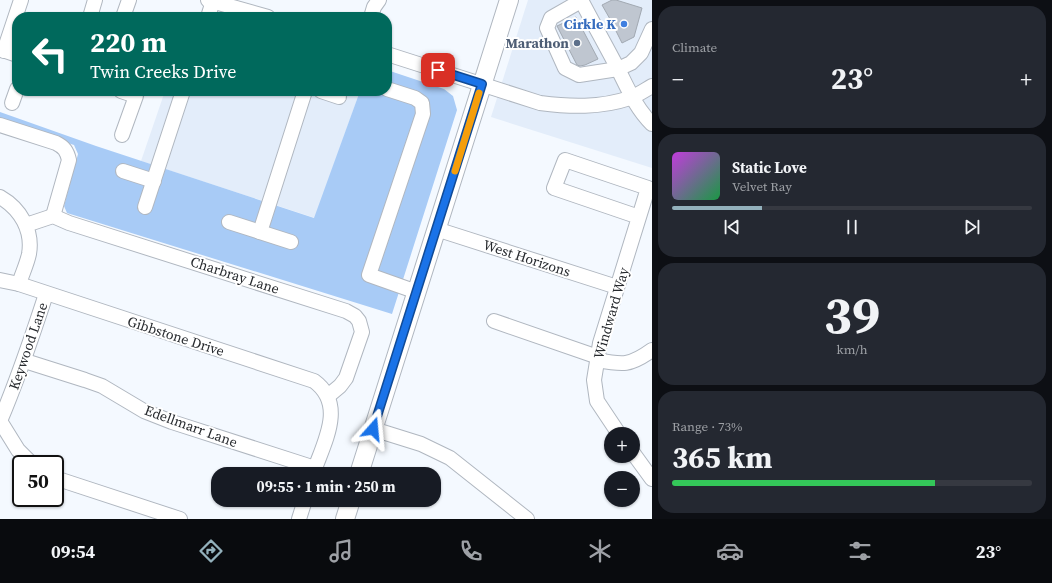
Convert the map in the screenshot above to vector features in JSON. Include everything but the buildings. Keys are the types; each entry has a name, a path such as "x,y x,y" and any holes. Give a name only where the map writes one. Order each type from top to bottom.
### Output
{"main road":[{"path":"361,467 509,0"},
{"path":"345,519 349,507"}],"street":[{"path":"17,12 20,0"},
{"path":"91,12 95,0"},
{"path":"125,12 129,0"},
{"path":"372,12 379,0"},
{"path":"652,29 641,52 631,63 618,69 579,75 565,68 547,28 551,18 581,0 618,69 631,97 643,115 652,124"},
{"path":"209,12 211,1 250,12"},
{"path":"7,52 12,32"},
{"path":"392,56 540,103 564,106 609,104 631,97 652,86"},
{"path":"392,90 414,98 422,103 423,114 370,275 417,292"},
{"path":"12,103 14,96"},
{"path":"122,135 136,96"},
{"path":"145,207 182,96"},
{"path":"260,232 303,96"},
{"path":"0,125 56,142 64,147 70,160 53,216 26,225"},
{"name":"Windward Way","path":"614,427 597,401 594,380 600,342 617,288 648,188 565,160 554,188 639,217"},
{"path":"123,171 154,181"},
{"path":"0,198 15,208 26,225 30,240 29,255 19,284"},
{"name":"Charbray Lane","path":"53,216 346,311 355,316 360,321 362,332 346,378 340,386 328,396"},
{"path":"230,222 291,242"},
{"name":"West Horizons","path":"436,229 617,288"},
{"name":"Gibbstone Drive","path":"0,280 19,284 308,378 320,385 328,396"},
{"name":"Keywood Lane","path":"0,421 9,403 25,362 46,294"},
{"path":"494,321 613,363 631,363 639,360 652,350"},
{"name":"Edellmarr Lane","path":"25,362 102,386 144,411 302,467"},
{"path":"315,467 331,422 331,408 328,396"},
{"path":"0,421 18,450 23,455"},
{"path":"373,429 421,444 450,458 527,519"},
{"path":"640,463 652,479"},
{"path":"64,481 180,519"},
{"path":"298,519 302,507"}],"shaded area":[{"path":"528,0 652,0 652,168 491,117"},
{"path":"392,72 444,89 453,96 457,110 392,314 67,213 64,206 78,154 74,145 0,121 0,112 96,146 314,218 358,96 392,96"},
{"path":"163,96 358,96 315,218 141,161"}],"slow traffic":[{"path":"455,171 479,93"}],"place":[{"name":"Cirkle K","path":"624,24"},
{"name":"Marathon","path":"577,43"}],"route":[{"path":"373,429 482,84 438,70"}]}
